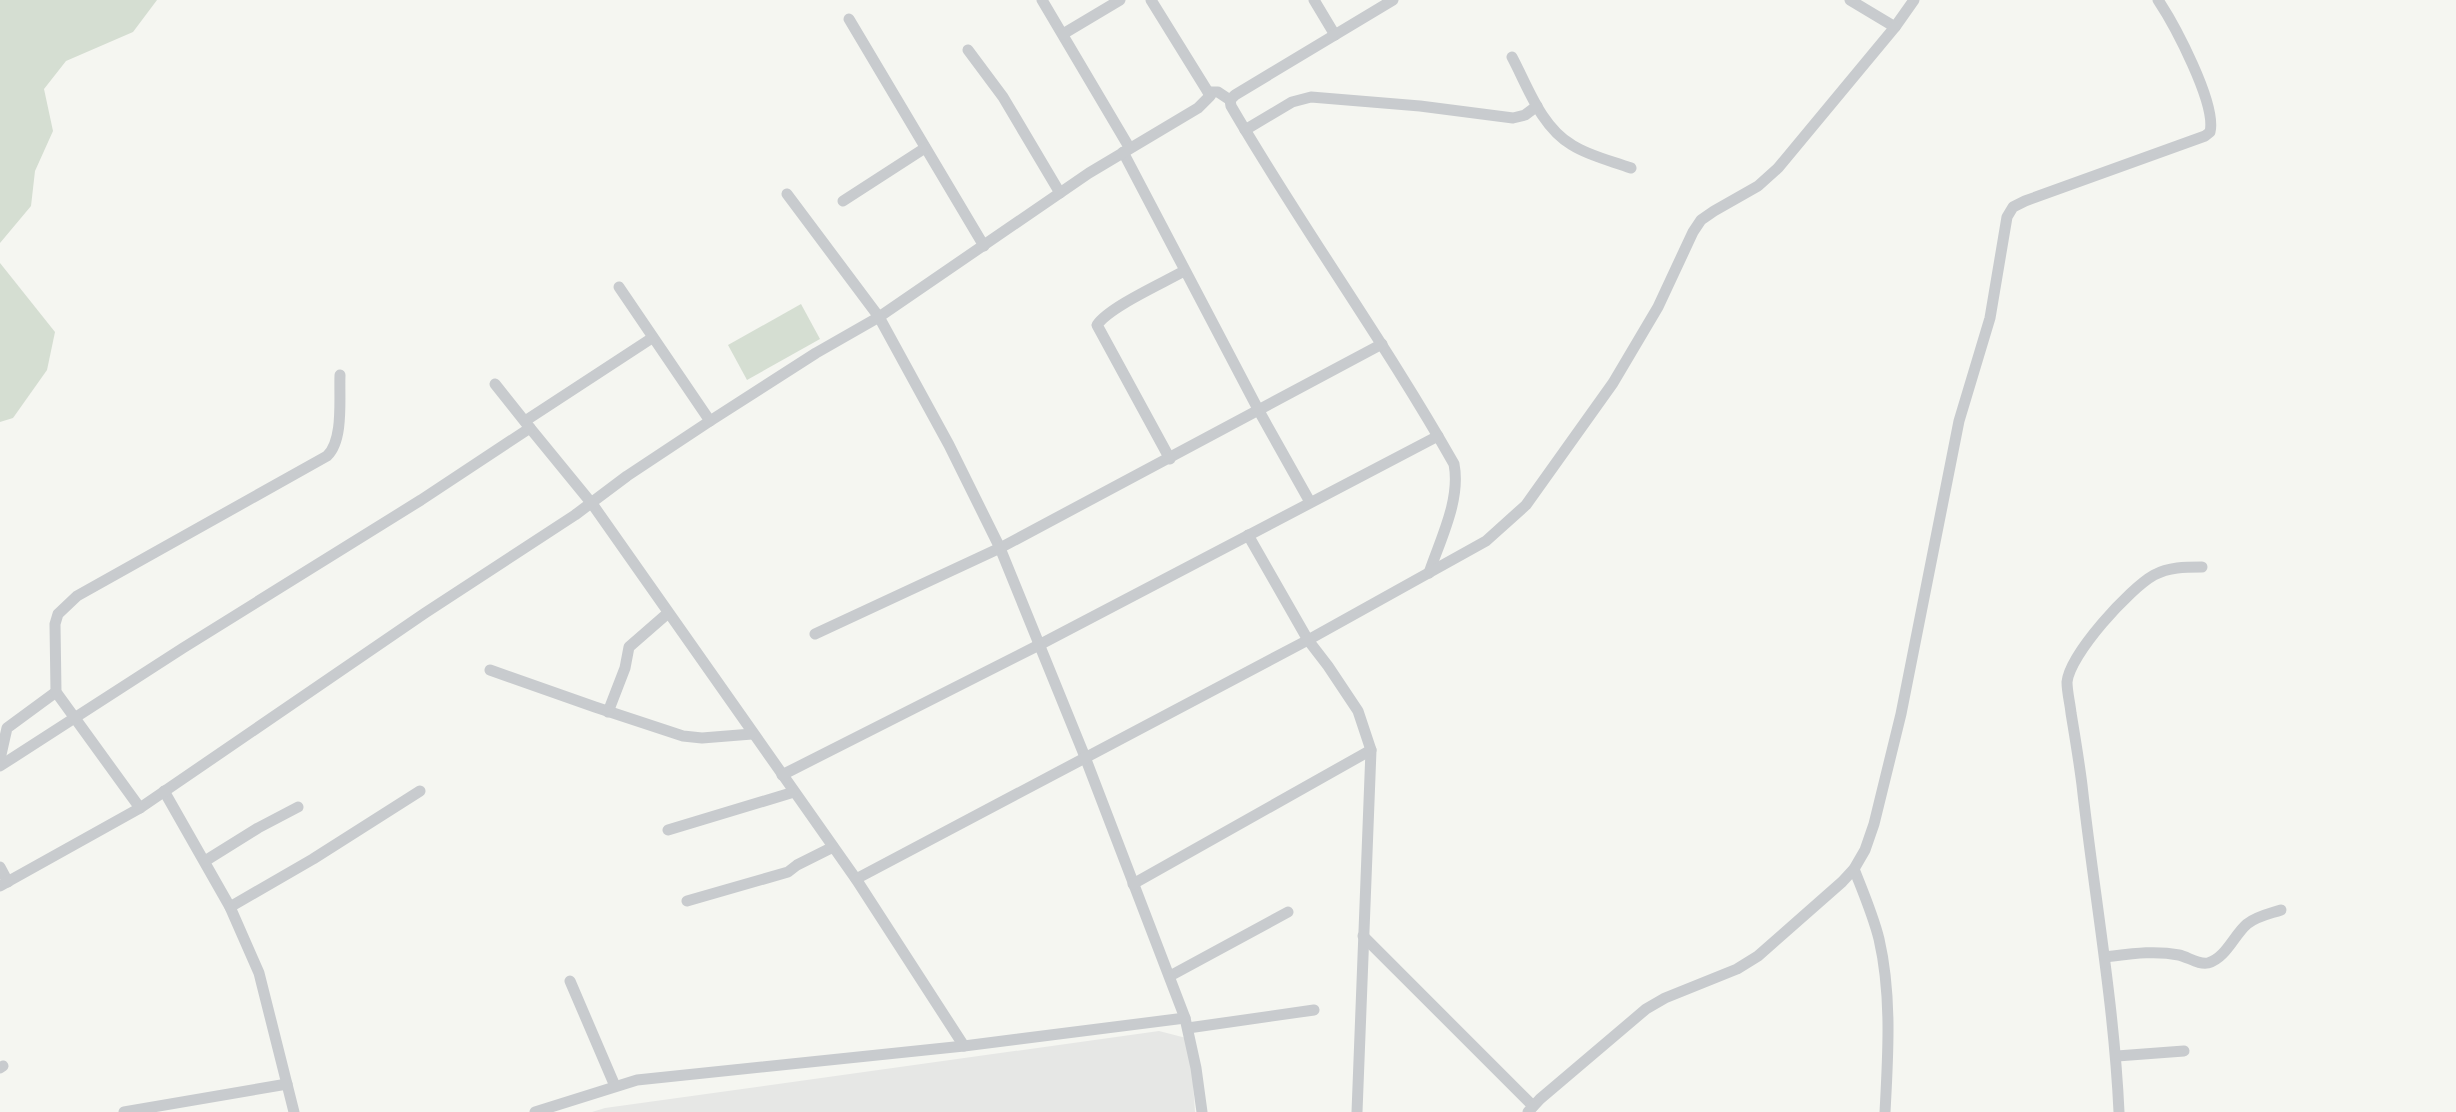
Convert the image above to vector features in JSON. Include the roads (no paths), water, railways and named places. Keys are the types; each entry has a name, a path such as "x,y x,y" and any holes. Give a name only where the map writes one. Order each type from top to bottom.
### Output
{"street":[{"path":"1042,0 1126,150 1184,271 1310,502"},
{"path":"1063,34 1120,0"},
{"path":"0,867 4,884 140,808 710,421 879,317 1060,193 1206,102 1210,96 1208,92 1151,0"},
{"path":"1314,0 1335,35"},
{"path":"1230,100 1393,0"},
{"path":"1850,0 1895,27"},
{"path":"856,879 1308,640 1486,541 1526,505 1622,370 1658,307 1701,220 1769,178 1914,0"},
{"path":"1363,936 1530,1109 1646,1009 1665,998 1737,969 1758,956 1826,898 1854,869 1874,824 1901,714 1959,421 1990,318 2007,217 2013,207 2025,201 2210,132 2211,118 2191,63 2158,0"},
{"path":"849,19 984,246"},
{"path":"968,50 1003,97 1060,193"},
{"path":"1512,57 1537,106 1556,133 1573,147 1631,168"},
{"path":"1208,92 1218,92 1230,100 1245,130 1382,344 1454,464 1456,482 1450,510 1429,573"},
{"path":"1245,130 1292,102 1311,97 1513,118 1525,115 1537,106"},
{"path":"843,201 925,148"},
{"path":"787,194 879,317 949,445 1000,548 1170,976 1186,1023 1202,1112"},
{"path":"1170,459 1097,325 1099,320 1113,311 1184,271"},
{"path":"619,287 710,421"},
{"path":"0,766 421,500 652,338"},
{"path":"815,634 1000,548 1382,344"},
{"path":"140,808 56,692 55,624 58,614 77,596 327,456 334,450 337,440 340,375"},
{"path":"495,384 590,501 856,879 964,1046"},
{"path":"782,775 1039,645 1438,436"},
{"path":"1248,535 1308,640 1358,711 1371,750 1357,1112"},
{"path":"2119,1112 2117,1056 2067,680 2084,648 2112,611 2137,587 2156,574 2174,568 2202,567"},
{"path":"608,712 625,668 629,647 668,613"},
{"path":"490,670 608,712 693,737 752,734"},
{"path":"0,759 7,728 56,692"},
{"path":"1133,884 1371,750"},
{"path":"164,791 230,907 259,973 294,1112"},
{"path":"230,907 420,791"},
{"path":"668,830 794,792"},
{"path":"205,861 298,807"},
{"path":"687,901 788,872 833,847"},
{"path":"1854,869 1874,921 1885,974 1885,1112"},
{"path":"2105,957 2156,951 2203,964 2210,963 2254,918 2281,910"},
{"path":"1170,976 1288,912"},
{"path":"570,981 615,1086"},
{"path":"535,1112 637,1080 1314,1010"},
{"path":"2117,1056 2184,1051"},
{"path":"124,1112 287,1084"}]}
